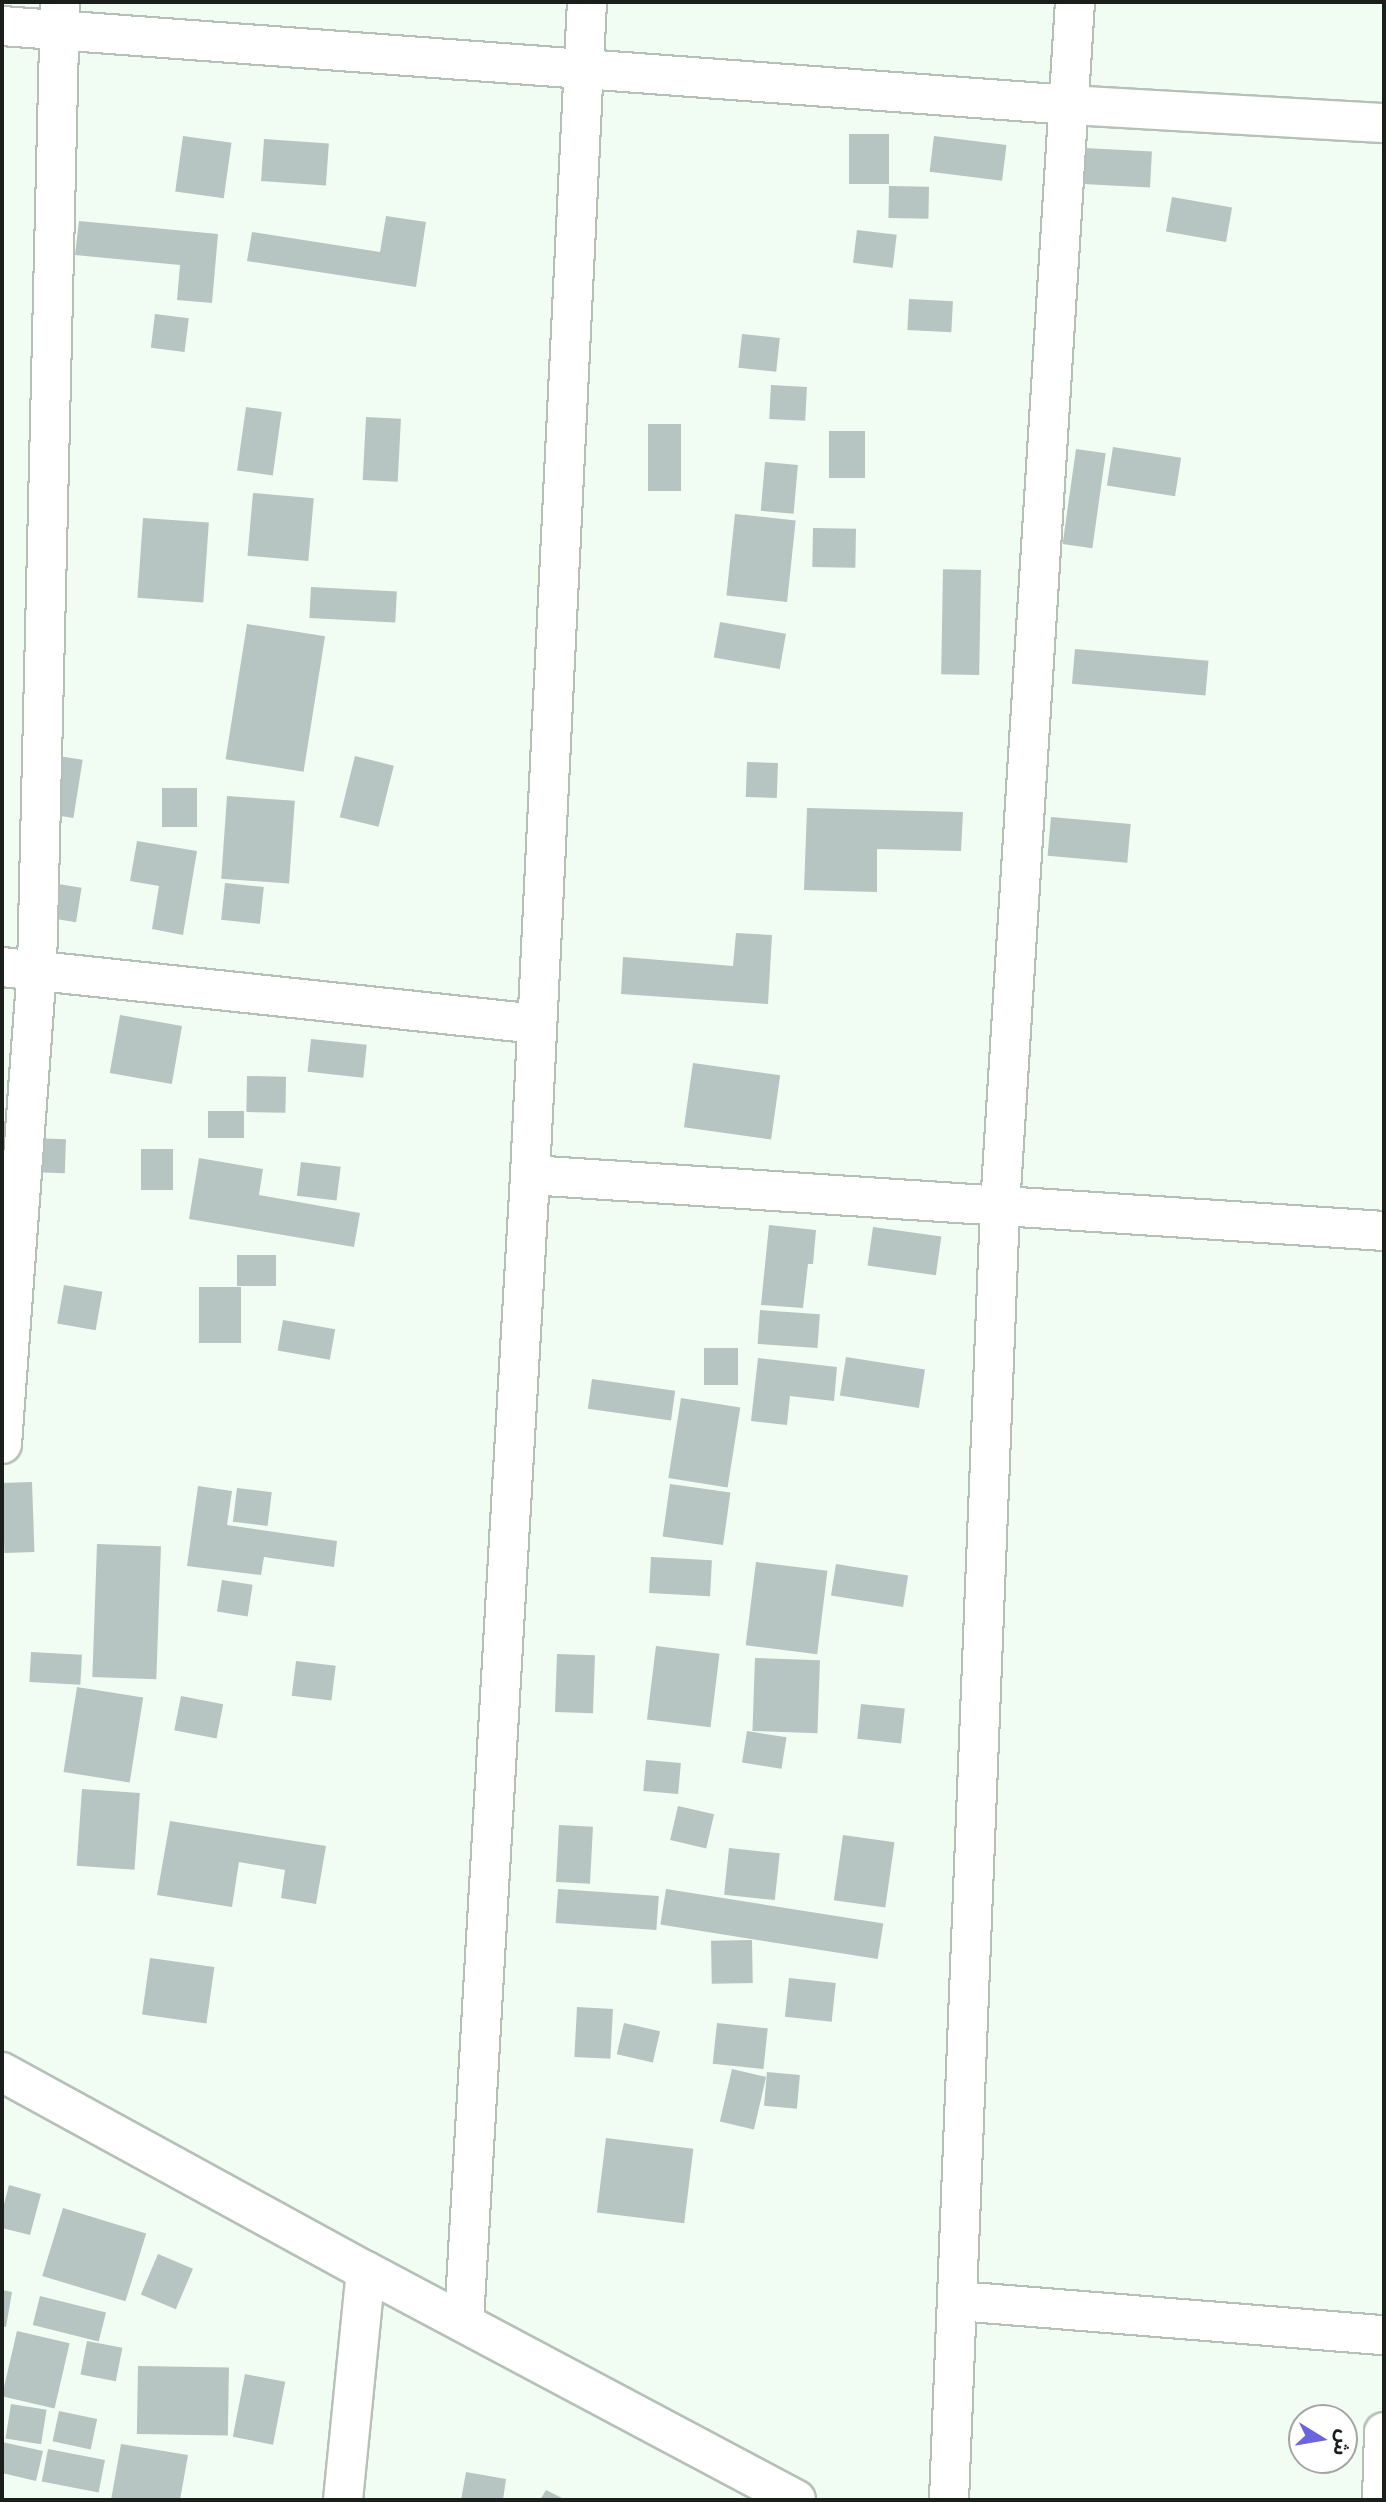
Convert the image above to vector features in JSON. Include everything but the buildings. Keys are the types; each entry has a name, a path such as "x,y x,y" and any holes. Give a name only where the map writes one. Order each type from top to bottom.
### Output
{"street":[{"path":"464,2321 530,1175 587,2"},
{"path":"949,2500 1000,1207 1075,2"},
{"path":"2,1444 59,17"},
{"path":"2,26 59,17 583,69 1069,105 1384,123"},
{"path":"19,968 537,1024"},
{"path":"530,1175 1384,1231"},
{"path":"2,2071 786,2498"},
{"path":"343,2500 366,2271"},
{"path":"958,2301 1384,2335"},
{"path":"1382,2500 1384,2432"}]}
